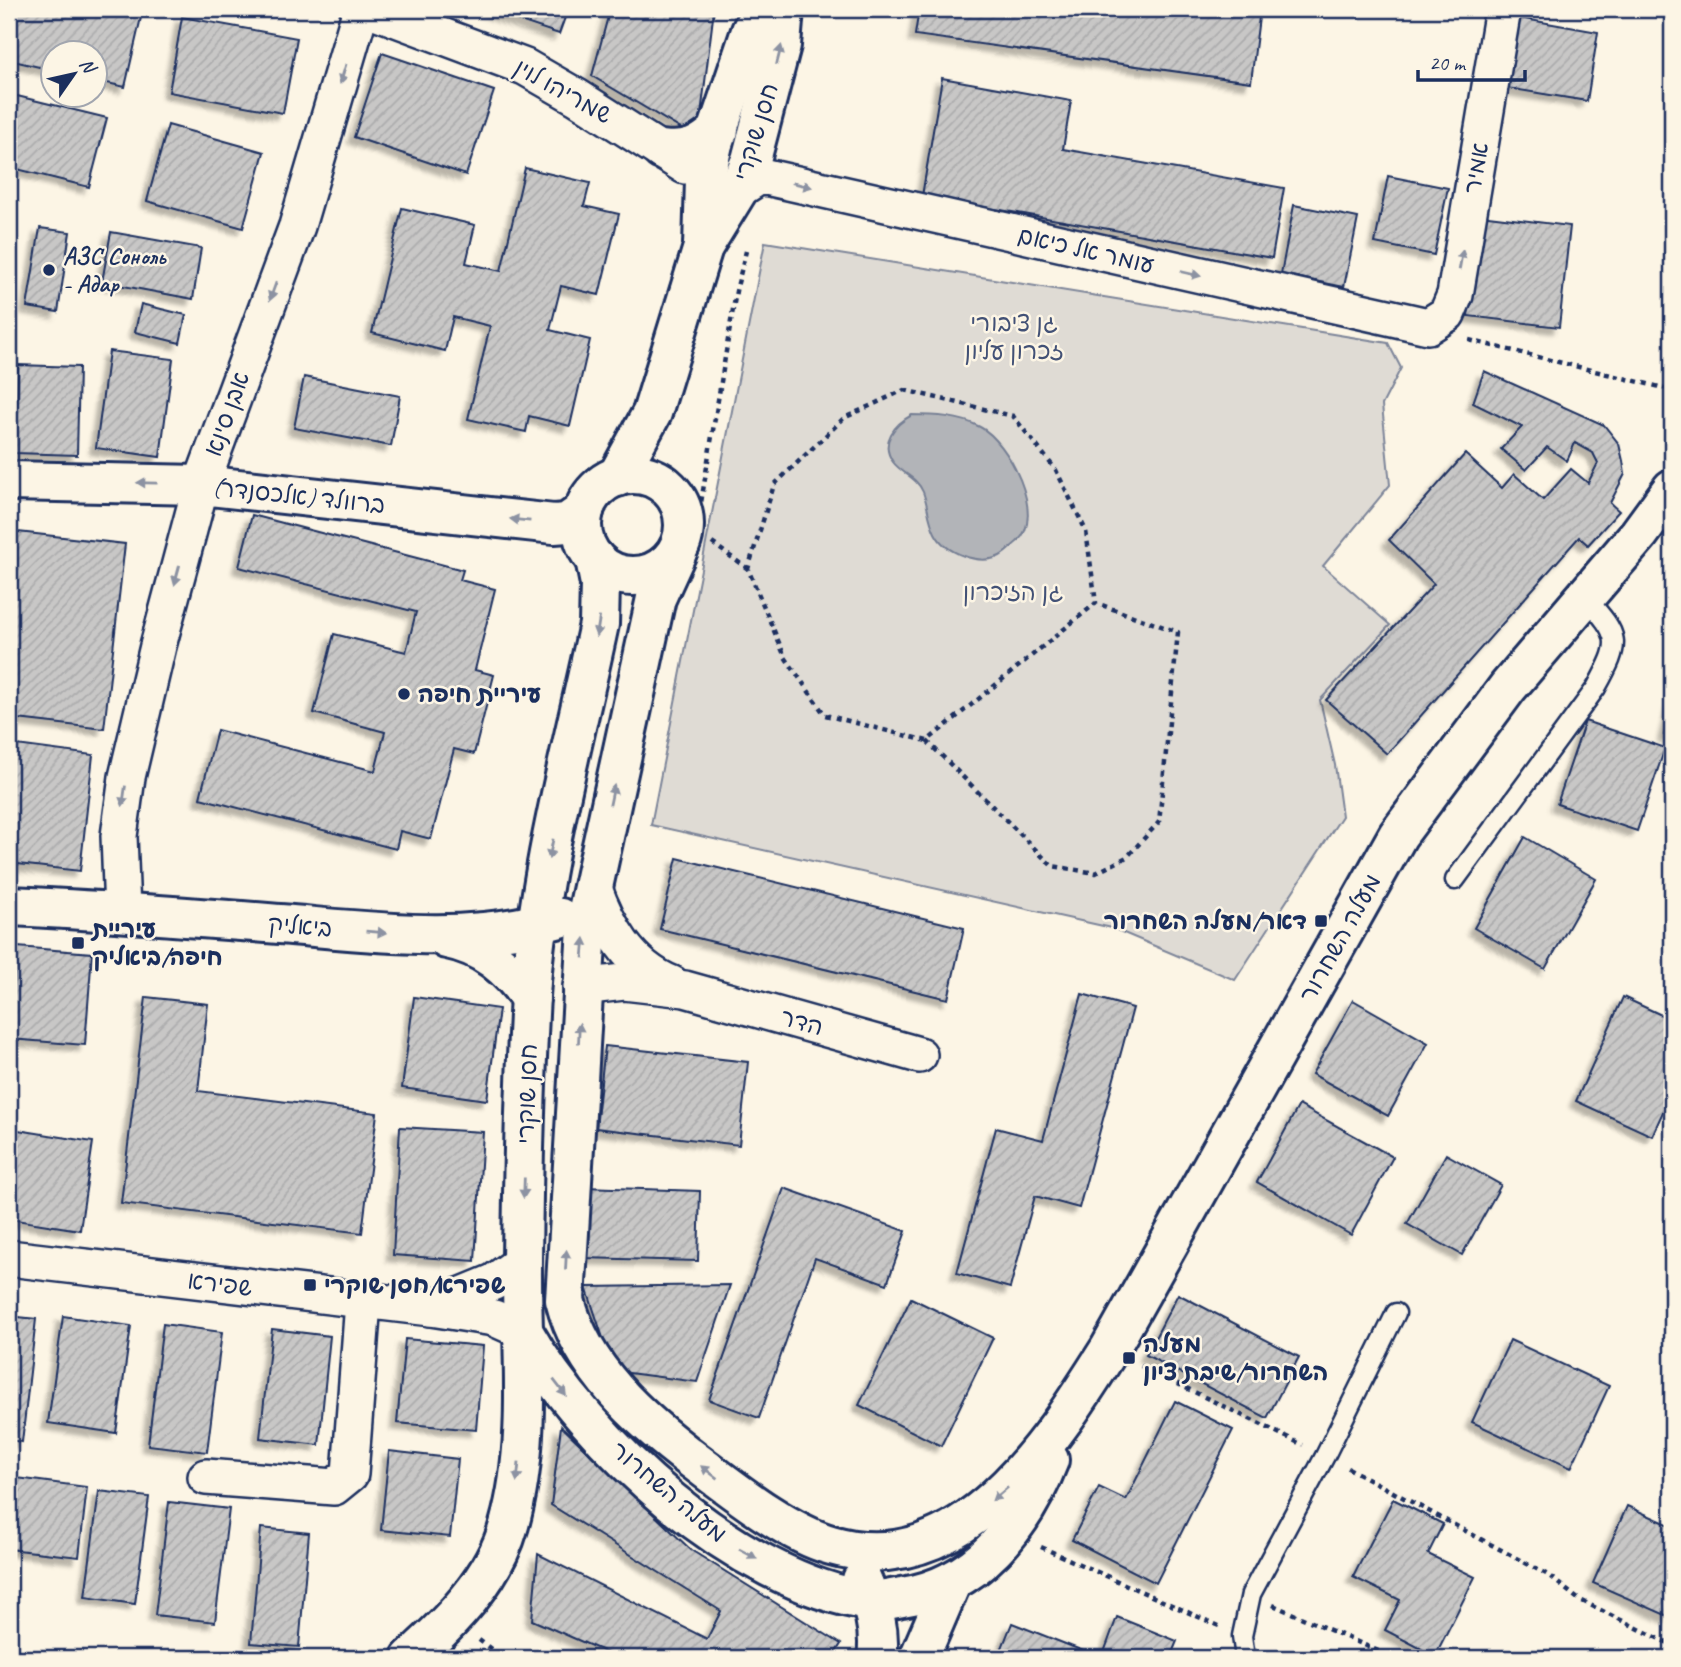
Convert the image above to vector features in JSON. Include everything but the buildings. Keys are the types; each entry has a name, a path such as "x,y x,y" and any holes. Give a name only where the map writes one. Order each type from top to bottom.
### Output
{"street":[{"name":"אבן סינא","path":"122,911 119,835 127,777 201,485 297,226 361,9"},
{"name":"שמריהו לוין","path":"370,9 525,67 662,150 724,214"},
{"name":"חסן שוקרי","path":"724,214 719,130 751,31 762,9"},
{"name":"חסן שוקרי","path":"617,477 652,412 724,214 751,160 781,45 784,9"},
{"name":"אמיר","path":"1437,320 1447,314 1455,295 1503,9"},
{"path":"662,150 691,150 703,145 719,130"},
{"name":"עומר אל כיאם","path":"724,214 757,178 766,177 1416,326 1428,326 1437,320"},
{"path":"652,412 687,542 667,564 653,573 638,577 615,572 595,559 586,545 582,528 584,511 591,496 603,484 617,477 644,475 663,484 674,495"},
{"name":"ברוולד (אלכסנדר)","path":"9,481 201,485 554,524 567,523 584,511"},
{"name":"מעלה השחרור","path":"572,1327 587,1355 653,1428 733,1490 779,1520 830,1545 879,1551 928,1540 950,1530 1003,1494 1062,1425 1109,1350 1398,835 1508,687 1640,534 1672,489"},
{"name":"חסן שוקרי","path":"572,1327 565,1300 565,1273 590,898 654,607 687,542"},
{"name":"חסן שוקרי","path":"411,1658 466,1629 509,1527 516,1495 525,1406 522,1262 530,998 537,925 599,624 600,593 595,559"},
{"name":"ביאליק","path":"9,906 122,911 435,937 537,925 590,898"},
{"name":"הדר","path":"590,898 634,959 665,981 919,1055"},
{"path":"435,937 457,941 494,958 510,971 530,998"},
{"name":"הדר","path":"582,987 624,982 685,989"},
{"name":"שפירא","path":"9,1258 431,1308 494,1318 523,1331"},
{"name":"שפירא","path":"431,1308 494,1282 522,1262"},
{"path":"206,1477 334,1487 350,1474 363,1302"},
{"name":"מעלה השחרור","path":"523,1331 555,1382 579,1411 613,1447 700,1523 734,1546 806,1584 872,1601 916,1595 952,1581 976,1567 1010,1534 1042,1478 1062,1425"},
{"path":"830,1545 862,1579 872,1601 878,1629 877,1658"},
{"path":"919,1658 952,1581"}],"lane":[{"path":"1455,880 1596,688 1615,655 1612,627 1586,597"},
{"path":"1245,1658 1242,1636 1251,1594 1325,1456 1396,1313"}],"path":[{"path":"687,542 736,291 724,214"},
{"path":"1437,320 1451,336 1672,390"},
{"path":"904,390 1013,416 1056,470 1086,531 1096,603 1178,632 1158,822 1127,857 1096,873 1052,866 927,741 825,715 785,657 748,569 774,485 844,418 904,390"},
{"path":"927,741 1096,603"},
{"path":"1109,1350 1325,1456 1548,1575 1578,1599 1672,1645"},
{"path":"1010,1534 1242,1636"},
{"path":"1251,1594 1394,1658"},
{"path":"466,1629 503,1658"}],"green space":[{"name":"גן הזיכרון","path":"765,242 1388,343 1401,368 1382,405 1390,485 1323,566 1390,625 1320,700 1335,765 1342,816 1235,980 1112,928 651,825"}],"shaded area":[{"path":"912,415 955,418 972,423 991,435 1002,447 1020,480 1028,515 1025,530 1017,542 1002,555 992,559 963,556 946,546 935,533 920,487 889,455 888,441 891,434 900,423"}],"place":[{"name":"АЗС Соноль - Адар","path":"49,270"},
{"name":"עיריית חיפה","path":"404,694"},
{"name":"דאר/מעלה השחרור","path":"1321,921"},
{"name":"עיריית חיפה/ביאליק","path":"78,943"},
{"name":"שפירא/חסן שוקרי","path":"310,1285"},
{"name":"מעלה השחרור/שיבת ציון","path":"1129,1358"}],"park label":[{"name":"גן ציבורי זכרון עליון","path":"1014,337"}]}
